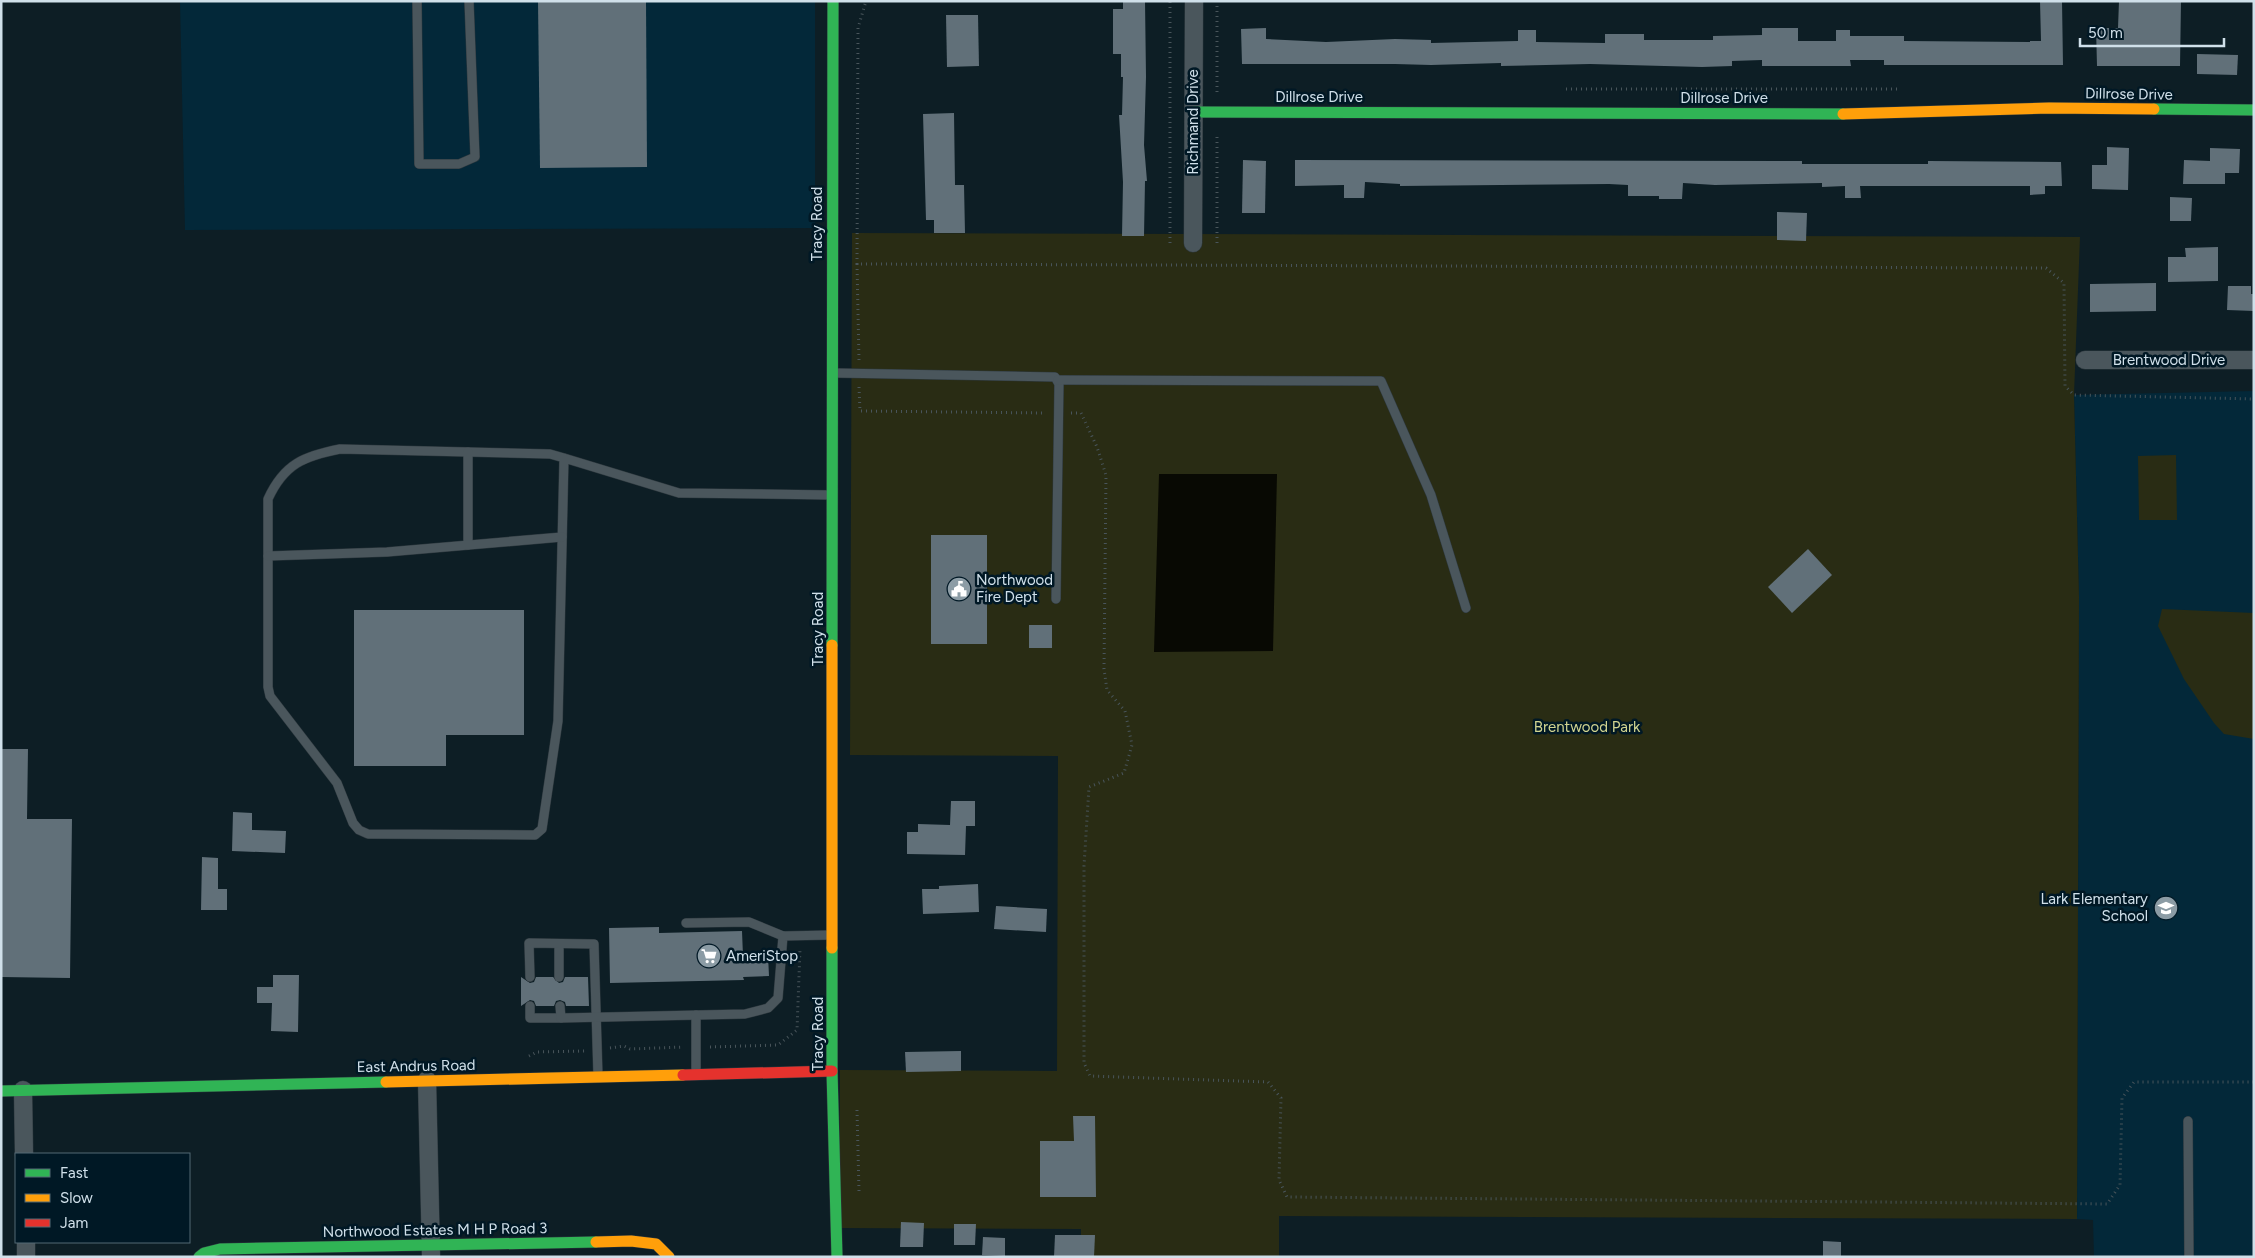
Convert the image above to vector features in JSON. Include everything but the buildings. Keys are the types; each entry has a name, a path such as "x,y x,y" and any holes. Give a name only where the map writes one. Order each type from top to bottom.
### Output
{"street":[{"name":"Tracy Road","path":"833,1 832,1071 837,1257"},
{"name":"Richmand Drive","path":"1193,243 1194,1"},
{"name":"Dillrose Drive","path":"1194,112 1876,114 2049,108 2254,110"},
{"name":"Brentwood Drive","path":"2085,360 2254,360"},
{"name":"East Andrus Road","path":"1,1091 832,1071"},
{"path":"427,1080 430,1251"},
{"path":"23,1090 24,1153"},
{"name":"Northwood Estates M H P Road 3","path":"199,1257 204,1253 220,1249 430,1251 631,1241 656,1244 669,1257"},
{"path":"26,1243 26,1257"}],"lane":[{"path":"417,1 420,164 459,164 475,157 469,1"},
{"path":"832,374 1055,377 1058,380 1381,382 1432,495 1466,608"},
{"path":"1056,599 1058,380"},
{"path":"564,458 558,721 542,829 535,835 368,834 359,830 353,823 337,783 270,696 268,687 268,499 276,482 291,466 314,454 340,449 550,454 564,458 679,493 834,495"},
{"path":"468,452 468,545"},
{"path":"268,556 387,552 562,537"},
{"path":"686,923 748,922 783,936 833,935"},
{"path":"530,1006 530,1018 745,1014 768,1008 778,998 783,936"},
{"path":"530,977 529,943 594,944 598,1076"},
{"path":"559,944 559,977"},
{"path":"560,1006 560,1018"},
{"path":"696,1015 696,1074"},
{"path":"2188,1121 2189,1257"}],"path":[{"path":"1170,1 1170,243"},
{"path":"1217,88 1226,88"},
{"path":"1560,89 1903,89"},
{"path":"859,362 857,264 2046,268 2064,283 2065,386 2074,395 2254,398"},
{"path":"859,381 860,410 1052,413"},
{"path":"1062,413 1080,413 1097,447 1106,475 1104,669 1107,690 1125,711 1132,745 1124,773 1089,787 1084,866 1084,1063 1090,1076 1268,1082 1281,1098 1279,1180 1287,1196 2107,1204 2120,1185 2122,1098 2134,1082 2254,1082"}],"shaded area":[{"path":"180,1 815,1 815,228 185,230"},
{"name":"Lark Elementary School","path":"2254,391 2254,1257 2094,1257 2093,1220 2077,1219 2079,597 2074,395"},
{"path":"1159,474 1277,474 1273,651 1154,652"}],"green space":[{"name":"Brentwood Park","path":"852,233 2080,237 2074,395 2079,597 2077,1219 1279,1216 1279,1257 1081,1257 1081,1229 839,1228 840,1070 1057,1071 1058,756 850,755"},
{"path":"2176,455 2177,520 2139,520 2138,456"},
{"path":"2162,609 2254,613 2254,739 2224,734 2214,723 2184,679 2158,626"}],"traffic: fast":[{"path":"832,645 833,1"},
{"path":"2154,109 2254,110"},
{"path":"1194,112 1843,114"},
{"path":"832,948 832,1071 837,1257"},
{"path":"1,1091 386,1082"},
{"path":"199,1257 204,1253 220,1249 596,1242"}],"traffic: slow":[{"path":"1843,114 2049,108 2154,109"},
{"path":"832,645 832,948"},
{"path":"386,1082 683,1075"},
{"path":"596,1242 631,1241 656,1244 669,1257"}],"traffic: jam":[{"path":"683,1075 832,1071"}],"place":[{"name":"Northwood Fire Dept","path":"959,589"},
{"name":"Lark Elementary School","path":"2166,908"},
{"name":"AmeriStop","path":"709,956"}]}
